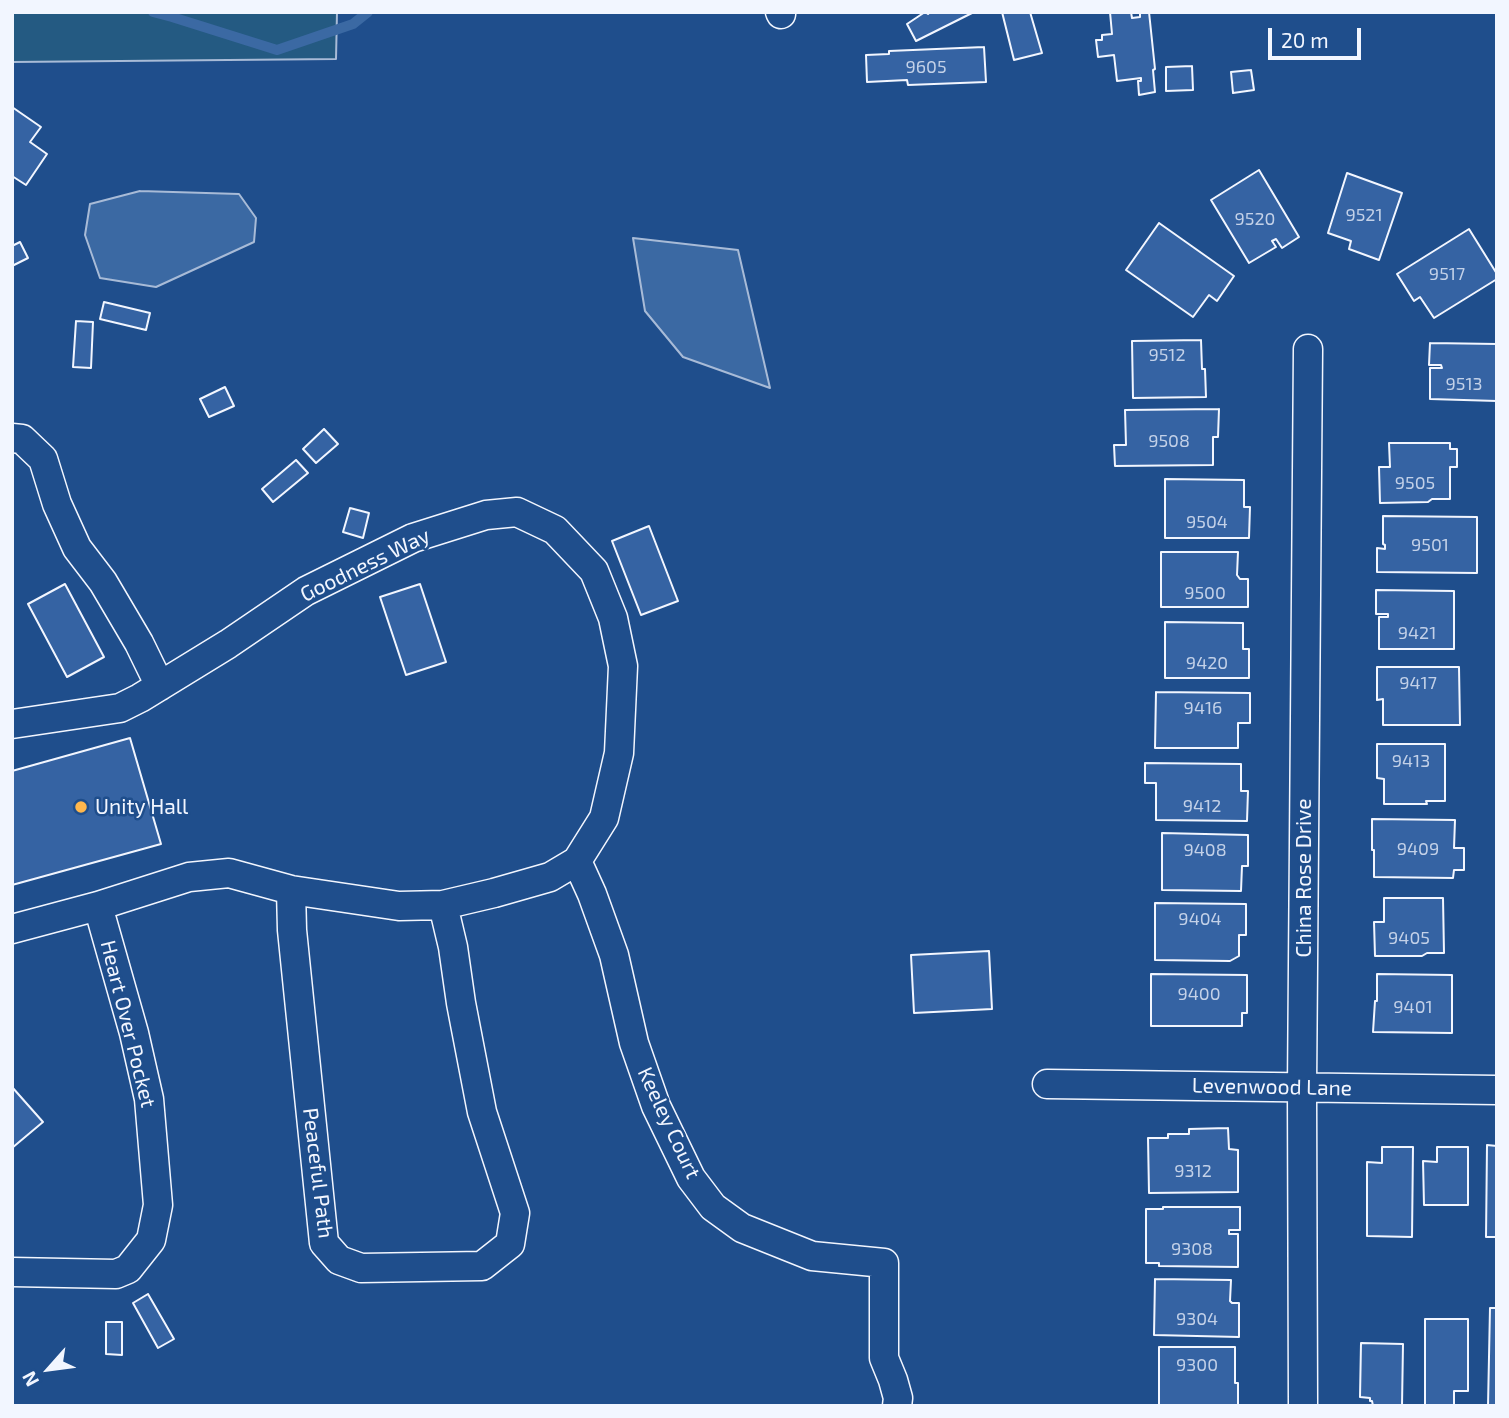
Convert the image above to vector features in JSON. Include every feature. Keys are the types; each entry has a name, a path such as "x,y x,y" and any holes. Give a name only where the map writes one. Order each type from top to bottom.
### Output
{"street":[{"name":"China Rose Drive","path":"1303,1406 1302,1088 1308,349"},
{"path":"12,438 22,439 43,459 57,505 76,548 103,582 139,643 160,686"},
{"name":"Goodness Way","path":"12,724 120,708 228,644 306,591 414,538 486,515 516,512 555,530 594,572 613,618 623,666 619,753 604,818 577,861 550,877 443,905 399,906 290,890 229,873 189,877 98,906 12,929"},
{"name":"Keeley Court","path":"577,861 614,955 634,1043 656,1105 691,1178 713,1207 742,1228 812,1256 884,1263 884,1359 898,1398 897,1406"},
{"name":"Peaceful Path","path":"290,890 324,1243 338,1260 361,1268 482,1266 510,1244 515,1213 482,1112 443,905"},
{"name":"Heart Over Pocket","path":"12,1272 116,1275 128,1269 151,1240 158,1205 149,1099 134,1033 98,906"},
{"name":"Levenwood Lane","path":"1047,1084 1497,1090"}],"shaded area":[{"path":"12,12 337,12 336,59 12,62"},
{"path":"140,191 239,194 256,218 254,242 156,287 100,278 85,235 90,204"},
{"path":"633,238 738,250 770,388 683,357 645,311"}],"building":[{"path":"925,12 974,12 916,41 907,24"},
{"path":"1002,12 1030,12 1042,53 1014,60"},
{"path":"1110,12 1131,12 1132,18 1140,17 1140,12 1149,12 1155,92 1139,95 1138,81 1141,81 1141,78 1117,81 1114,55 1098,57 1096,40 1102,40 1102,35 1112,34"},
{"path":"984,47 986,82 908,85 907,80 867,82 866,55 889,54 889,51"},
{"path":"1192,66 1193,90 1166,91 1166,67"},
{"path":"1251,70 1254,90 1233,93 1231,72"},
{"path":"12,107 41,127 30,142 47,154 26,185 12,176"},
{"path":"1259,170 1299,237 1282,248 1276,239 1272,241 1276,247 1249,263 1211,200"},
{"path":"1347,173 1402,193 1379,260 1349,249 1351,241 1328,233"},
{"path":"1159,223 1234,276 1217,301 1209,295 1193,317 1126,270"},
{"path":"1469,229 1497,274 1497,279 1434,318 1420,297 1414,301 1397,274"},
{"path":"20,242 28,258 12,266 12,246"},
{"path":"104,302 150,313 146,330 100,319"},
{"path":"76,321 93,322 91,368 73,367"},
{"path":"1201,340 1206,397 1133,398 1132,341"},
{"path":"1430,343 1497,344 1497,401 1430,399 1430,368 1442,368 1441,365 1429,365"},
{"path":"225,387 234,406 209,417 200,399"},
{"path":"1219,409 1218,437 1213,437 1213,465 1115,466 1114,445 1126,445 1125,410"},
{"path":"324,429 338,444 316,463 303,449"},
{"path":"1389,443 1450,443 1450,449 1457,449 1457,467 1450,467 1450,499 1380,503 1379,467 1390,467"},
{"path":"296,460 308,473 273,502 262,489"},
{"path":"1165,479 1244,480 1244,507 1250,507 1249,538 1165,538"},
{"path":"350,508 369,513 363,538 343,532"},
{"path":"1383,516 1477,517 1477,573 1377,572 1377,548 1385,549"},
{"path":"649,526 678,601 641,615 612,541"},
{"path":"1161,552 1238,552 1237,575 1240,579 1248,579 1248,607 1161,607"},
{"path":"65,584 104,657 67,677 28,604"},
{"path":"420,584 446,662 406,675 380,597"},
{"path":"1376,590 1454,591 1454,649 1379,649 1379,617 1388,617 1388,614 1376,614"},
{"path":"1165,622 1243,623 1243,649 1249,649 1249,678 1165,678"},
{"path":"1377,667 1459,667 1460,725 1383,725 1383,699 1377,700"},
{"path":"1156,692 1250,693 1250,723 1238,723 1238,748 1155,748"},
{"name":"Unity Hall","path":"130,738 161,844 12,885 12,771"},
{"path":"1377,744 1445,744 1445,801 1426,801 1427,804 1384,804 1384,779 1377,778"},
{"path":"1145,763 1241,764 1241,791 1248,791 1247,821 1156,820 1156,783 1145,783"},
{"path":"1372,819 1455,820 1454,848 1464,848 1464,870 1454,870 1453,878 1374,877"},
{"path":"1162,833 1248,835 1248,866 1242,866 1241,891 1162,890"},
{"path":"1384,898 1443,898 1444,953 1375,956 1374,922 1384,922"},
{"path":"1155,903 1246,904 1246,935 1239,935 1239,956 1230,961 1155,960"},
{"path":"989,951 992,1009 914,1013 911,955"},
{"path":"1151,974 1247,975 1247,1013 1242,1013 1242,1026 1151,1026"},
{"path":"1377,974 1452,975 1452,1033 1373,1032"},
{"path":"12,1087 43,1122 12,1148"},
{"path":"1228,1128 1229,1149 1238,1150 1238,1192 1149,1193 1148,1138 1189,1134 1189,1129"},
{"path":"1487,1145 1497,1146 1497,1237 1486,1237"},
{"path":"1382,1147 1413,1147 1412,1237 1367,1236 1367,1162 1382,1163"},
{"path":"1437,1147 1468,1147 1468,1205 1424,1205 1423,1161 1437,1162"},
{"path":"1240,1207 1240,1230 1229,1230 1229,1234 1238,1234 1238,1267 1159,1266 1159,1263 1146,1263 1146,1209"},
{"path":"1155,1279 1231,1280 1230,1301 1239,1303 1239,1337 1154,1335"},
{"path":"148,1294 174,1339 158,1348 133,1303"},
{"path":"1490,1308 1497,1308 1497,1406 1488,1406"},
{"path":"1425,1319 1468,1319 1468,1391 1454,1391 1454,1406 1425,1406"},
{"path":"106,1322 122,1322 122,1355 106,1354"},
{"path":"1361,1343 1403,1344 1402,1406 1373,1406 1370,1398 1360,1397"},
{"path":"1159,1347 1235,1347 1238,1406 1159,1405"}],"waterway":[{"path":"153,12 277,50 353,24 368,12"}],"place":[{"name":"Unity Hall","path":"81,807"}]}
